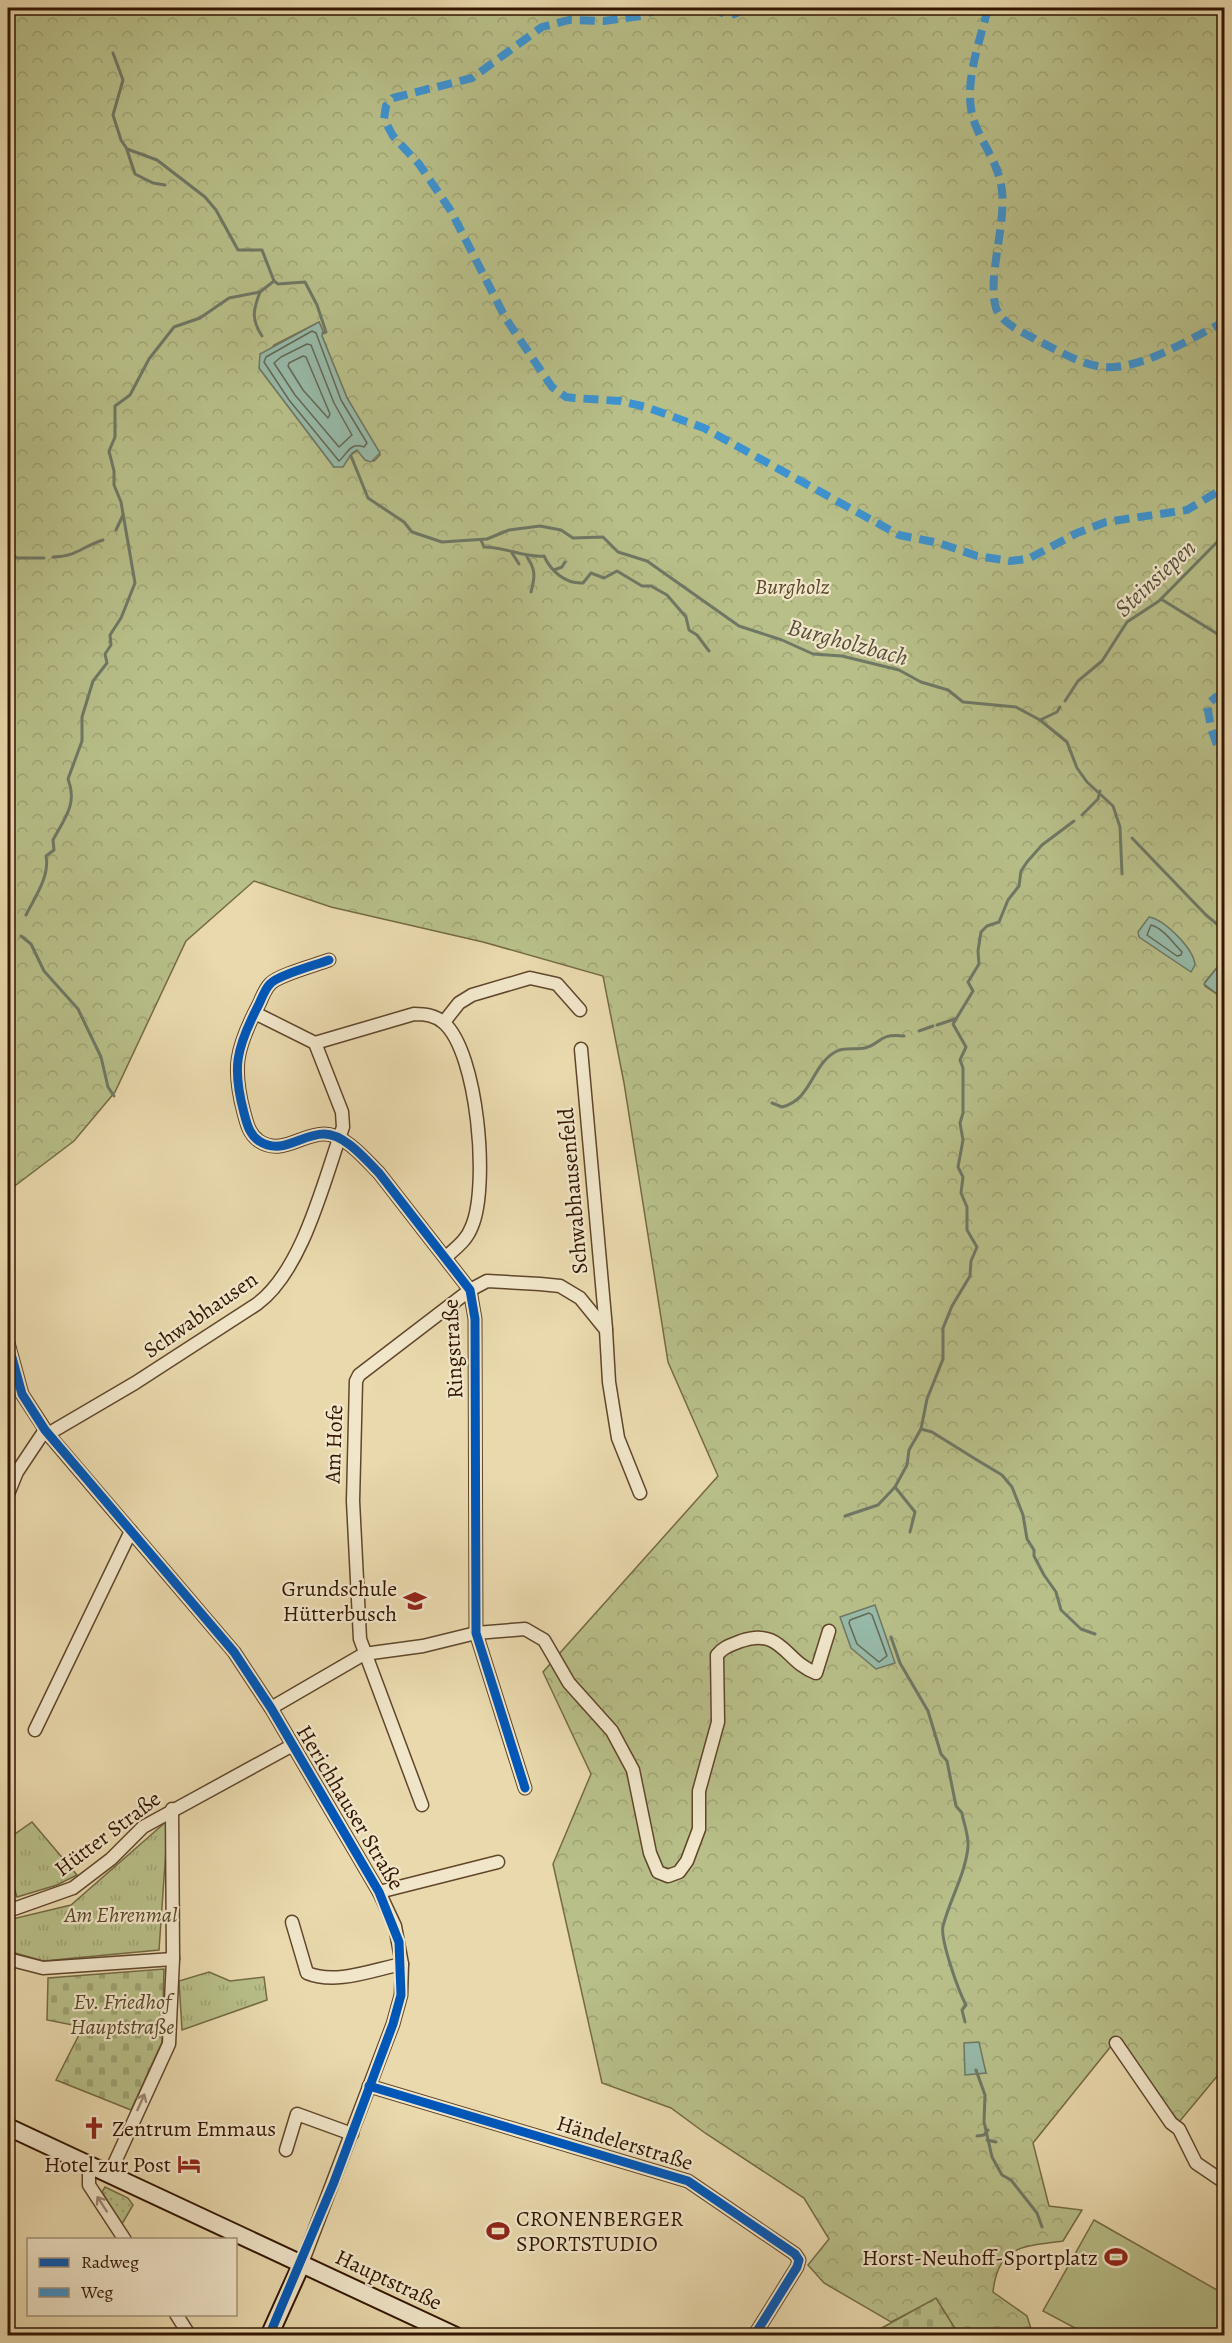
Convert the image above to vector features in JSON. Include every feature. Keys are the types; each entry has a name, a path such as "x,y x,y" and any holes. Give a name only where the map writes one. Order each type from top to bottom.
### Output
{"main road":[{"name":"Hauptstraße","path":"8,2127 456,2336"},
{"path":"269,2336 302,2263"}],"street":[{"path":"329,960 269,984 244,1030 237,1074 250,1131 257,1140 275,1147 325,1134 339,1138"},
{"path":"444,1022 459,1004 472,995 530,978 557,984 580,1010"},
{"path":"255,1013 315,1043 414,1014 429,1014 444,1022 457,1042 465,1063 477,1112 479,1141 477,1208 473,1225 464,1242 446,1257"},
{"name":"Schwabhausen","path":"47,1432 135,1383 269,1295 287,1273 299,1247 343,1127 342,1112 315,1043"},
{"name":"Schwabhausenfeld","path":"581,1049 609,1382 618,1438 640,1493"},
{"name":"Ringstraße","path":"339,1138 379,1173 470,1290 475,1319 476,1633 525,1788"},
{"name":"Schwabhausenfeld","path":"470,1290 487,1281 560,1286 580,1298 606,1330"},
{"name":"Am Hofe","path":"422,1805 360,1639 352,1501 356,1381 359,1375 470,1290"},
{"name":"Herichhauser Straße","path":"8,1343 22,1394 47,1432 234,1652 271,1708 291,1746 379,1892 395,1926 402,1964 401,1995 352,2134 302,2263"},
{"path":"8,1494 17,1472 47,1432"},
{"path":"35,1730 131,1531"},
{"path":"271,1708 364,1654 423,1646 476,1633 525,1629 544,1641 569,1683 612,1731 633,1770 650,1854 658,1872 668,1875 679,1872 687,1861 699,1829 699,1791 718,1722 717,1655 722,1648 752,1638 766,1639 783,1646 795,1662 816,1673 829,1631"},
{"name":"Hütter Straße","path":"8,1911 73,1888 111,1859 143,1827 172,1809 291,1746"},
{"path":"109,2175 169,2044 173,1959 172,1809"},
{"path":"8,1823 8,1830"},
{"name":"Herichhauser Straße","path":"379,1892 498,1862"},
{"path":"292,1922 307,1973 319,1978 339,1977 402,1964"},
{"path":"8,1959 43,1968 173,1959"},
{"path":"1116,2043 1171,2122 1179,2129 1196,2163 1224,2182"},
{"name":"Händelerstraße","path":"369,2086 694,2183 795,2254 799,2260 797,2267 754,2336"},
{"path":"286,2150 297,2114 352,2134"},
{"path":"92,2167 88,2174 89,2185 125,2238"},
{"path":"177,2316 190,2336"}],"green space":[{"name":"Burgholz","path":"8,8 1224,8 1224,959 1205,982 1205,986 1224,999 1224,2068 1179,2122 1116,2040 1033,2143 1049,2206 1082,2210 1063,2241 1025,2247 1015,2251 1007,2256 996,2276 993,2292 1027,2316 1033,2335 959,2335 936,2299 891,2322 824,2283 808,2265 829,2239 804,2198 671,2108 602,2083 553,1864 591,1774 543,1672 718,1476 668,1362 624,1083 603,976 483,942 331,907 254,881 186,941 115,1092 74,1141 8,1191","holes":["319,322 323,331 322,336 347,398 380,455 374,461 358,450 334,467 259,368 274,345"]},
{"name":"Am Ehrenmal","path":"168,1820 159,1950 43,1961 8,1951 8,1920 71,1905"},
{"path":"32,1822 77,1875 57,1885 17,1897 10,1874 15,1872 8,1856 8,1839"},
{"name":"Ev. Friedhof Hauptstraße","path":"164,1969 162,2042 131,2110 56,2080 83,2027 47,2020 48,1978"},
{"path":"209,1972 230,1981 264,1977 267,2000 182,2030 179,1981"},
{"path":"105,2187 128,2198 133,2205 122,2224 102,2192"},
{"name":"Horst-Neuhoff-Sportplatz","path":"1094,2220 1224,2294 1224,2318 1215,2335 1088,2335 1043,2311"},
{"path":"936,2298 959,2335 869,2335"}],"water":[{"path":"319,322 323,331 322,336 347,398 380,453 371,462 365,460 357,450 352,453 343,467 334,467 259,368 260,354"},
{"path":"1149,917 1170,929 1190,951 1195,965 1191,972 1139,937 1138,932"},
{"path":"1224,959 1224,999 1204,984"},
{"path":"875,1605 895,1663 876,1669 851,1648 840,1617"},
{"path":"979,2042 986,2073 965,2075 964,2043"}],"waterway":[{"name":"Burgholzbach","path":"113,53 123,80 113,115 121,140 127,149 157,160 205,197 216,210 238,250 262,250 274,281 278,284 305,282 317,305 326,332 323,333"},
{"path":"127,150 135,174 153,183 165,185"},
{"path":"26,915 44,879 46,856 54,850 53,840 71,804 71,788 68,779 82,741 82,717 93,681 107,663 105,654 111,645 110,635 121,618 135,583 121,502 114,485 114,471 109,451 115,437 115,406 130,395 149,359 174,327 200,318 229,298 260,292 274,281"},
{"path":"260,292 254,314 262,336"},
{"name":"Burgholzbach","path":"351,456 368,498 404,522 412,532 442,542 487,539 509,530 540,526 561,530 573,538 603,537 618,552 647,561 739,626 782,640 813,654 842,656 899,670 921,682 948,690 963,702 1016,707 1040,720 1067,742 1077,768 1087,782 1113,806 1120,827 1122,874"},
{"path":"116,530 123,515"},
{"name":"Steinsiepen","path":"1065,701 1078,681 1102,661 1127,622 1159,601 1224,535"},
{"path":"53,557 74,553 103,540"},
{"path":"481,540 484,547 544,556 559,576 576,583 583,583 591,573 604,578 617,571 642,586 651,586 667,595 686,617 689,630 697,635 709,651"},
{"path":"8,552 17,558 44,558"},
{"path":"512,553 519,564"},
{"path":"527,557 534,574 531,592"},
{"path":"554,570 562,567 565,562"},
{"path":"1161,599 1224,638"},
{"name":"Steinsiepen","path":"1040,720 1057,712 1060,707"},
{"path":"1082,815 1098,799 1100,791"},
{"path":"910,1532 915,1512 895,1487 907,1465 909,1450 921,1429 927,1399 943,1359 943,1328 952,1306 970,1276 971,1261 977,1247 967,1230 967,1207 961,1193 963,1177 958,1167 963,1140 960,1123 963,1113 963,1068 960,1060 966,1047 953,1024 973,991 968,982 979,964 978,951 981,932 987,926 999,922 1008,900 1019,886 1021,871 1027,862 1042,845 1074,821"},
{"name":"Burgholzbach","path":"1132,838 1206,915 1224,930"},
{"path":"21,936 31,944 44,971 78,1009 101,1057 108,1087 114,1096"},
{"path":"937,1025 955,1019"},
{"path":"919,1031 933,1026"},
{"path":"772,1103 782,1107 800,1097 822,1064 837,1051 865,1048 884,1037 904,1036"},
{"path":"921,1429 932,1432 1002,1475 1012,1487 1023,1515 1027,1539 1044,1575 1056,1592 1061,1610 1081,1629 1095,1634"},
{"path":"845,1516 878,1505 895,1487"},
{"path":"891,1637 900,1663 928,1711 941,1754 947,1761 956,1806 962,1813 967,1832 968,1847 961,1877 943,1926 944,1942 950,1965 966,2005 962,2010 965,2022"},
{"path":"976,2070 985,2095 984,2122 992,2157 1002,2175 1011,2180 1037,2213 1042,2227"},
{"path":"977,2136 984,2135 988,2130"},
{"path":"987,2140 996,2142"}],"marked path":[{"path":"662,8 641,16 604,21 569,20 542,27 472,78 393,98 386,106 384,119 393,136 419,164 451,211 506,319 552,387 566,397 620,401 646,407 704,428 899,535 939,543 977,556 1010,561 1028,559 1077,533 1106,522 1187,510 1224,488"},
{"path":"710,8 730,16 748,8"},
{"path":"988,8 973,65 970,95 975,124 995,164 1002,191 1003,205 994,282 996,308 1002,318 1018,330 1081,362 1113,367 1146,360 1224,322"},
{"path":"1224,696 1216,697 1207,705 1211,728 1224,765"}],"cycle path":[{"path":"329,960 281,977 266,989 240,1047 237,1071 240,1097 251,1132 259,1141 267,1145 284,1145 324,1134 340,1138 347,1143 379,1173 470,1290 475,1319 476,1633 525,1788"},
{"path":"8,1343 22,1394 45,1430 234,1652 271,1708 379,1892 399,1942 401,1995 393,2024 334,2182 269,2336"},
{"path":"369,2086 688,2181 795,2254 799,2260 797,2267 754,2336"}],"place":[{"name":"Grundschule Hütterbusch","path":"415,1601"},
{"name":"Zentrum Emmaus","path":"94,2128"},
{"name":"Hotel zur Post","path":"189,2164"},
{"name":"CRONENBERGER SPORTSTUDIO","path":"498,2231"},
{"name":"Horst-Neuhoff-Sportplatz","path":"1116,2257"}]}
